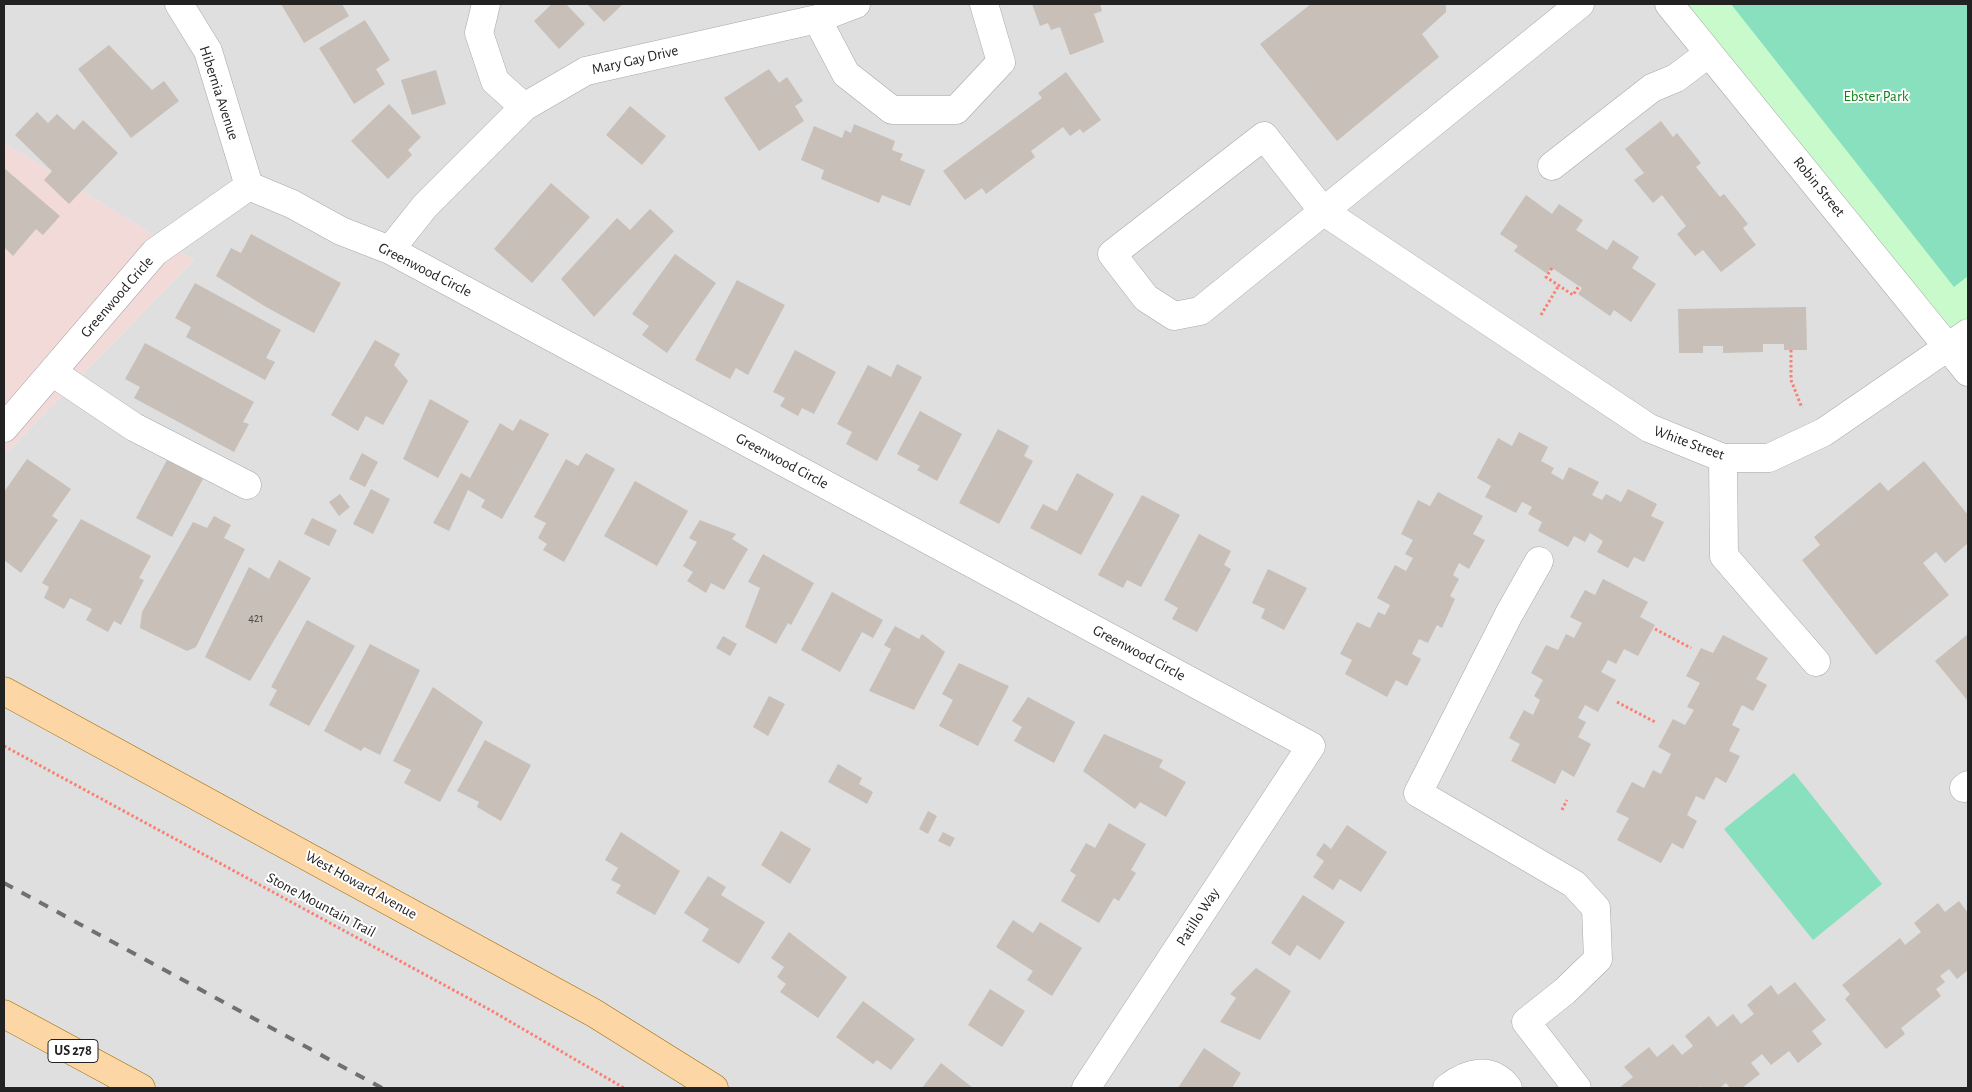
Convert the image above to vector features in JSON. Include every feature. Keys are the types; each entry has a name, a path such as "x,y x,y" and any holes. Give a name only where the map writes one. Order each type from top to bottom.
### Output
{"main road":[{"name":"West Howard Avenue","path":"4,691 594,1012 714,1088"},
{"name":"US 278","path":"5,1017 141,1088"}],"street":[{"name":"Hibernia Avenue","path":"179,4 208,50 249,186"},
{"path":"486,4 479,34 495,81 524,107"},
{"name":"Mary Gay Drive","path":"390,250 425,206 524,107 586,72 817,18 856,4"},
{"path":"817,18 846,74 892,110 956,110 1001,62 984,4"},
{"path":"1323,211 1264,136 1112,254 1146,298 1174,316 1200,311 1580,4"},
{"name":"Robin Street","path":"1668,4 1709,54 1959,340 1968,372"},
{"path":"1552,166 1652,88 1676,78 1709,54"},
{"name":"Greenwood Circle","path":"249,186 292,204 341,230 390,250 1311,746"},
{"name":"Greenwood Cricle","path":"4,428 156,252 249,186"},
{"name":"White Street","path":"1323,211 1649,428 1723,458 1769,458 1824,432 1959,340"},
{"path":"52,372 134,427 248,485"},
{"path":"1723,458 1724,556 1816,662"},
{"path":"1539,561 1509,614 1418,793 1574,884 1596,908 1598,959 1565,991 1526,1022 1577,1088"},
{"name":"Patillo Way","path":"1086,1088 1311,746"},
{"path":"1447,1088 1460,1078 1480,1073 1501,1079 1508,1088"}],"path":[{"path":"1552,268 1546,277 1574,294 1579,286"},
{"path":"1541,315 1559,285"},
{"path":"1791,350 1791,380 1803,408"},
{"path":"1655,629 1691,648"},
{"path":"1618,702 1655,722"},
{"name":"Stone Mountain Trail","path":"4,746 492,1011 624,1088"},
{"path":"1562,810 1567,800"}],"shaded area":[{"path":"4,4 1968,4 1968,1088 4,1088 4,455 194,260 4,143"},
{"path":"4,143 194,260 4,455"}],"green space":[{"name":"Ebster Park","path":"1681,4 1968,4 1968,321 1951,335"},
{"name":"Ebster Park","path":"1731,4 1968,4 1968,276 1954,287"},
{"path":"1794,773 1882,884 1813,940 1724,829"}],"building":[{"path":"281,4 342,4 349,16 304,43"},
{"path":"552,4 566,4 585,24 559,49 534,21"},
{"path":"587,4 623,4 604,22"},
{"path":"1032,4 1100,4 1102,11 1094,14 1104,42 1070,55 1060,27 1051,30 1048,23 1040,26"},
{"path":"1311,4 1446,4 1446,12 1422,34 1439,57 1337,141 1260,44"},
{"path":"365,20 390,60 376,69 385,84 354,104 319,48"},
{"path":"109,45 152,90 164,81 179,101 131,138 78,69"},
{"path":"769,69 779,83 787,77 803,101 795,106 804,121 759,151 724,98"},
{"path":"436,70 446,104 412,115 401,80"},
{"path":"1066,72 1101,120 1083,133 1080,129 1070,136 1063,127 1031,151 1035,157 986,194 982,188 965,200 943,171 1042,98 1038,93"},
{"path":"389,104 421,137 408,150 412,155 388,179 351,141"},
{"path":"630,106 666,136 642,165 606,135"},
{"path":"37,112 48,123 57,114 74,130 83,120 118,153 69,204 44,180 52,171 15,135"},
{"path":"1661,121 1673,137 1677,133 1701,163 1696,167 1720,197 1724,194 1748,224 1743,228 1756,245 1721,272 1703,250 1695,256 1677,234 1686,226 1662,195 1653,203 1634,180 1644,173 1625,149"},
{"path":"854,124 895,141 892,150 903,154 900,160 925,170 910,206 882,195 879,203 821,179 824,170 801,160 814,126 842,138 845,130 851,133"},
{"path":"4,168 60,216 43,235 36,229 13,256 4,247"},
{"path":"551,183 590,217 532,283 494,249"},
{"path":"1526,195 1552,214 1559,204 1583,220 1576,230 1607,250 1613,240 1639,257 1632,268 1656,284 1631,322 1614,310 1610,316 1578,294 1582,288 1552,268 1546,273 1514,251 1518,246 1500,234"},
{"path":"650,209 674,231 594,317 561,279 617,218 630,230"},
{"path":"251,234 341,283 314,333 266,307 216,276 231,248 241,253"},
{"path":"675,254 716,283 667,353 642,335 649,326 632,314"},
{"path":"737,280 785,305 748,375 736,368 730,379 695,360"},
{"path":"195,283 281,330 266,358 275,362 265,380 186,337 191,327 175,318"},
{"path":"1806,307 1807,350 1784,350 1784,344 1763,344 1763,352 1723,353 1723,346 1703,346 1703,353 1679,353 1678,309"},
{"path":"375,340 400,354 394,365 408,381 383,425 366,416 358,431 331,415"},
{"path":"145,343 254,402 243,422 249,424 234,452 134,398 140,387 125,379"},
{"path":"795,350 836,372 814,414 802,408 798,416 780,406 785,398 773,392"},
{"path":"897,364 922,377 877,461 846,444 852,432 837,424 868,365 891,377"},
{"path":"430,399 469,421 438,478 403,459"},
{"path":"920,411 962,434 937,481 917,470 920,466 897,454"},
{"path":"520,419 549,434 502,519 481,507 485,500 468,490 449,531 433,523 461,473 470,478 500,423 513,431"},
{"path":"998,429 1029,446 1024,456 1033,461 999,524 959,503"},
{"path":"1519,432 1548,447 1541,461 1554,468 1551,473 1563,480 1569,467 1599,482 1592,495 1602,500 1606,494 1621,502 1628,489 1657,504 1651,516 1664,522 1644,562 1634,557 1628,568 1597,552 1603,541 1590,533 1585,542 1574,536 1568,547 1538,531 1542,522 1528,514 1532,507 1522,502 1516,513 1485,497 1491,486 1477,478 1498,438 1512,446"},
{"path":"362,453 378,462 365,487 349,479"},
{"path":"586,453 615,469 564,562 543,550 547,544 538,538 546,523 534,517 566,459 578,466"},
{"path":"27,459 71,489 52,516 58,520 21,573 4,560 4,492"},
{"path":"167,460 203,479 172,537 136,518"},
{"path":"1924,461 1968,515 1968,543 1945,563 1936,552 1923,563 1949,595 1876,655 1802,560 1820,545 1814,537 1880,482 1888,491"},
{"path":"1077,473 1114,494 1081,555 1030,528 1043,504 1057,511"},
{"path":"635,481 688,511 657,566 604,536"},
{"path":"371,489 390,499 373,534 353,524"},
{"path":"1438,492 1483,516 1473,534 1485,540 1469,569 1459,563 1453,575 1459,579 1450,596 1455,599 1442,628 1437,625 1428,643 1419,639 1412,654 1421,659 1407,686 1396,680 1387,697 1345,674 1352,660 1340,654 1357,622 1370,628 1378,612 1385,615 1390,605 1377,598 1395,565 1406,571 1413,558 1405,554 1413,540 1401,534 1418,500 1430,506"},
{"path":"340,494 350,507 339,516 329,502"},
{"path":"1142,495 1180,515 1141,587 1127,580 1123,588 1098,575"},
{"path":"214,516 231,525 224,538 245,549 196,647 187,651 140,628 142,612 193,522 207,528"},
{"path":"312,518 337,530 329,546 304,534"},
{"path":"81,519 151,556 139,578 144,580 121,625 114,621 108,632 86,620 92,609 70,598 64,609 44,598 49,587 42,583"},
{"path":"700,520 736,534 732,539 748,549 724,590 711,583 706,593 687,581 693,572 683,566 697,542 689,538"},
{"path":"1199,534 1231,551 1224,565 1231,569 1197,632 1172,619 1178,608 1164,600"},
{"path":"763,554 814,583 791,625 788,623 776,644 745,627 760,588 748,582"},
{"path":"279,560 311,578 250,681 205,657 249,567 269,579"},
{"path":"1268,569 1307,588 1284,630 1261,618 1265,609 1252,603"},
{"path":"1603,579 1648,602 1640,617 1655,625 1638,656 1624,649 1616,664 1608,660 1601,672 1616,680 1598,712 1585,705 1578,718 1586,722 1578,737 1591,744 1574,777 1562,770 1555,784 1511,761 1520,744 1509,738 1524,710 1533,715 1540,700 1534,696 1543,680 1531,673 1546,645 1558,650 1566,634 1574,638 1582,623 1570,617 1585,590 1595,595"},
{"path":"832,592 883,620 873,638 862,632 840,672 801,650"},
{"path":"307,620 355,646 309,726 269,705 277,690 271,687"},
{"path":"895,626 919,639 922,634 945,652 914,710 869,691 891,649 884,645"},
{"path":"1968,634 1968,701 1935,661"},
{"path":"1723,635 1768,658 1756,679 1767,685 1753,711 1742,705 1732,725 1740,729 1729,751 1740,756 1726,783 1716,777 1704,800 1696,796 1687,815 1697,821 1683,849 1672,843 1661,863 1617,840 1629,818 1616,812 1632,782 1644,788 1653,770 1661,774 1671,754 1658,747 1673,719 1685,725 1694,710 1687,707 1700,683 1686,676 1701,648 1713,653"},
{"path":"723,636 737,644 730,656 716,648"},
{"path":"370,644 420,670 380,755 364,747 361,751 324,731"},
{"path":"959,663 1009,686 978,746 939,726 953,700 942,694"},
{"path":"433,687 483,722 440,802 404,783 411,770 393,761"},
{"path":"769,696 785,704 768,736 753,727"},
{"path":"1028,697 1075,722 1054,763 1014,741 1022,727 1012,721"},
{"path":"1104,734 1163,760 1159,767 1186,782 1166,817 1140,802 1135,809 1083,771"},
{"path":"485,740 531,765 501,821 477,807 479,802 457,791"},
{"path":"838,764 862,778 859,784 873,792 867,804 828,782"},
{"path":"928,811 937,816 928,834 919,829"},
{"path":"1109,823 1146,844 1131,870 1136,873 1119,901 1114,898 1099,923 1061,901 1076,875 1070,871 1086,843 1095,848"},
{"path":"1347,825 1387,852 1361,892 1340,879 1333,890 1313,877 1324,861 1316,855 1324,843 1331,849"},
{"path":"781,831 811,849 790,884 761,865"},
{"path":"621,832 680,871 655,915 616,893 621,885 611,880 618,868 605,860"},
{"path":"943,832 955,838 950,847 938,841"},
{"path":"708,876 726,887 721,895 765,922 739,964 702,941 709,929 684,913"},
{"path":"1303,895 1345,922 1320,960 1297,945 1290,956 1271,943"},
{"path":"1959,901 1968,913 1968,970 1957,979 1949,969 1940,976 1945,982 1936,989 1941,996 1901,1028 1905,1034 1886,1049 1845,999 1850,994 1842,985 1900,938 1905,945 1921,932 1914,923 1938,903 1945,912"},
{"path":"1013,920 1033,933 1040,922 1082,948 1052,996 1027,980 1033,971 996,947"},
{"path":"789,932 847,977 818,1018 780,992 786,984 777,977 784,967 771,958"},
{"path":"1256,968 1291,991 1260,1040 1220,1022 1236,998 1230,994"},
{"path":"1795,982 1826,1020 1812,1031 1822,1044 1798,1063 1789,1051 1771,1065 1762,1054 1751,1063 1760,1074 1742,1088 1730,1088 1726,1083 1720,1088 1702,1088 1700,1086 1697,1088 1619,1088 1633,1077 1624,1067 1649,1047 1657,1057 1673,1044 1682,1055 1693,1046 1685,1036 1709,1016 1717,1027 1733,1014 1741,1024 1754,1014 1747,1005 1771,985 1778,995"},
{"path":"990,989 1025,1011 1002,1047 968,1025"},
{"path":"863,1001 915,1039 891,1070 877,1060 873,1064 836,1037"},
{"path":"1204,1048 1241,1073 1232,1088 1178,1088"},
{"path":"941,1063 973,1088 922,1088"}],"railway":[{"path":"4,883 382,1088"}]}
